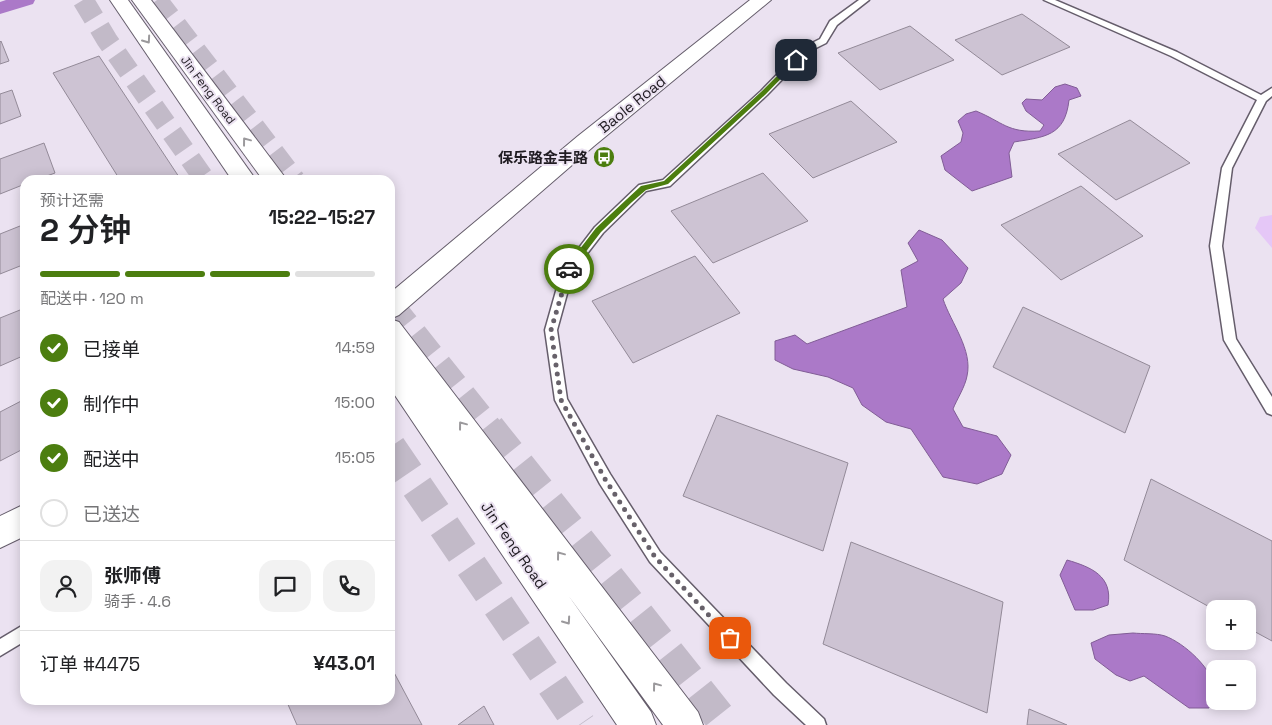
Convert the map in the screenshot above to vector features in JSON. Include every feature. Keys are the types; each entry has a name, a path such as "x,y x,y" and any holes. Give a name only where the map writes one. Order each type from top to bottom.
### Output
{"main road":[{"name":"Jin Feng Road","path":"119,0 241,175"},
{"name":"Jin Feng Road","path":"141,0 271,175"},
{"name":"Baole Road","path":"395,304 586,141 762,0"},
{"path":"395,337 686,725"},
{"name":"Jin Feng Road","path":"395,372 638,725"},
{"path":"0,533 20,522"}],"lane":[{"path":"818,725 780,689 655,557 605,479 561,400 551,330 568,270 599,230 644,188 666,183 764,93 807,49 823,41 833,23 865,0"},
{"path":"1048,0 1174,54 1262,99"},
{"path":"1272,91 1262,99 1227,168 1216,246 1230,340 1272,409"},
{"path":"0,648 20,635"}],"shaded area":[{"path":"1065,84 1077,88 1081,96 1069,100 1063,121 1052,133 1014,142 1009,153 1012,177 972,191 945,170 941,156 961,142 963,133 958,121 966,114 976,111 1012,128 1040,131 1044,125 1026,111 1022,103 1026,99 1042,100 1055,87"},
{"path":"1272,215 1272,248 1255,228 1260,217"},
{"path":"919,230 942,240 968,268 961,283 943,299 964,347 968,366 965,384 953,409 963,427 997,436 1011,455 1002,474 977,484 943,477 911,429 886,422 862,405 853,388 828,377 793,369 775,360 775,341 795,335 807,344 907,307 901,270 918,261 908,243"},
{"path":"1067,560 1092,570 1104,580 1109,595 1108,605 1093,610 1075,610 1060,575"},
{"path":"1133,633 1165,636 1188,650 1206,669 1206,708 1189,708 1144,676 1130,681 1116,675 1095,659 1091,643 1109,635"}],"building":[{"path":"1022,14 1070,47 1002,75 955,40"},
{"path":"910,26 954,60 880,90 838,53"},
{"path":"0,42 9,61 0,64"},
{"path":"99,56 178,175 117,175 53,73"},
{"path":"12,90 21,116 0,124 0,94"},
{"path":"851,101 897,142 813,178 769,134"},
{"path":"1130,120 1190,163 1116,200 1058,154"},
{"path":"44,143 55,173 50,175 20,175 20,186 0,194 0,159"},
{"path":"763,173 808,221 713,263 671,211"},
{"path":"1081,186 1143,236 1061,280 1001,225"},
{"path":"20,226 20,266 0,274 0,234"},
{"path":"695,256 740,313 633,363 592,301"},
{"path":"1023,307 1150,366 1125,433 993,367"},
{"path":"20,310 20,357 0,366 0,318"},
{"path":"20,402 20,451 0,461 0,412"},
{"path":"717,415 848,463 823,551 683,496"},
{"path":"1151,479 1272,541 1272,641 1256,632 1256,600 1206,600 1206,605 1124,560"},
{"path":"851,542 1003,602 987,713 823,644"},
{"path":"395,674 422,725 297,725 288,705 395,705"},
{"path":"484,706 494,725 458,725"},
{"path":"1029,709 1067,725 1027,725"}],"waterway":[{"path":"0,8 26,0"}],"tunnel":[{"path":"83,0 107,40 202,175"},
{"path":"157,0 291,175"},
{"path":"395,310 490,429"},
{"path":"489,428 726,725"},
{"path":"395,454 580,725"}],"way so far":[{"path":"569,269 551,330 561,400 605,479 655,557 730,638"}],"place":[{"name":"保乐路金丰路","path":"604,157"}],"route":[{"path":"569,269 599,230 630,200 644,188 666,183 764,93 796,60"}]}
